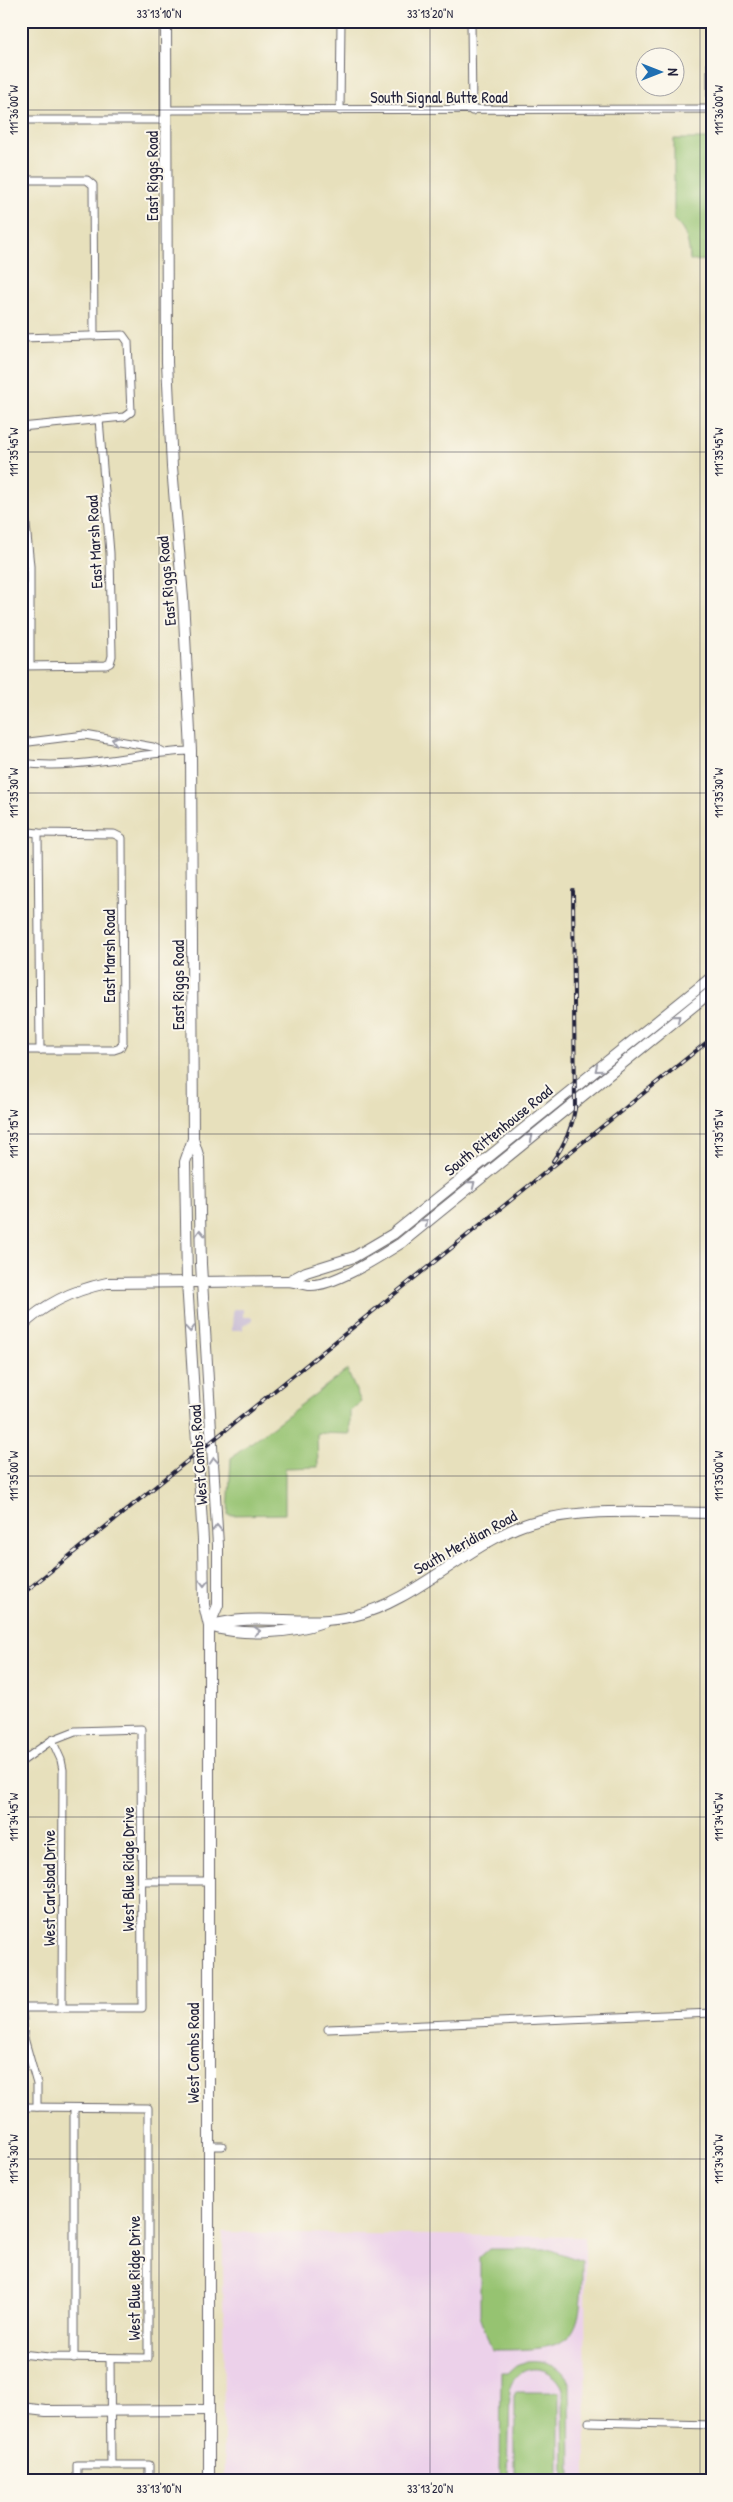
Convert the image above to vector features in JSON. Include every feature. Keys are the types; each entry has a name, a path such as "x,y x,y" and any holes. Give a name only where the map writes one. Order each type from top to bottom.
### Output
{"main road":[{"name":"East Riggs Road","path":"166,21 167,362 191,751 193,1139 199,1158 202,1281"},
{"name":"South Rittenhouse Road","path":"289,1281 306,1272 354,1257 373,1247 399,1229 712,977"},
{"name":"South Rittenhouse Road","path":"21,1327 52,1303 94,1286 119,1282 187,1281 289,1281 310,1285 364,1266 400,1242 712,991"},
{"name":"East Riggs Road","path":"187,1281 185,1162 193,1139"},
{"path":"364,1266 370,1256 396,1239 399,1229"},
{"path":"322,1282 327,1273 346,1266 354,1257"},
{"name":"West Combs Road","path":"187,1281 203,1540 204,1605 209,1626 209,2481"},
{"name":"West Combs Road","path":"202,1281 218,1545 218,1605 209,1626"},
{"name":"South Meridian Road","path":"209,1626 229,1632 303,1629 329,1620 353,1616 388,1603 503,1534 540,1519 585,1514 712,1513"},
{"path":"21,2408 46,2410 210,2410"}],"street":[{"path":"340,111 341,21"},
{"path":"471,21 472,111"},
{"path":"711,21 711,109"},
{"name":"South Signal Butte Road","path":"21,120 340,111 711,109"},
{"path":"21,180 91,182 94,190 94,336"},
{"path":"21,338 123,335 126,338 131,412 129,415 21,427"},
{"name":"East Marsh Road","path":"30,666 106,665 110,663 112,656 110,565 99,419"},
{"path":"21,474 30,566 30,666 21,666"},
{"path":"21,743 85,735 162,751"},
{"path":"21,763 70,765 162,751 191,751"},
{"path":"21,831 38,833 40,1050 21,1050"},
{"name":"East Marsh Road","path":"38,833 120,836 122,842 122,1046 114,1050 40,1050"},
{"name":"West Blue Ridge Drive","path":"52,1740 75,1730 141,1729 142,2008 62,2008"},
{"path":"21,1762 52,1740"},
{"name":"West Carlsbad Drive","path":"52,1740 61,1760 63,1770 62,2008"},
{"path":"142,1881 208,1881"},
{"path":"37,2107 37,2084 24,2038 22,2008 62,2008"},
{"path":"328,2029 712,2013"},
{"path":"21,2107 74,2108 74,2358"},
{"name":"West Blue Ridge Drive","path":"74,2108 148,2108 148,2358 110,2358 111,2465"},
{"path":"208,2146 222,2146"},
{"path":"21,2354 74,2358 110,2358"},
{"path":"589,2422 712,2425"},
{"path":"77,2481 76,2465 149,2465 149,2481"}],"shaded area":[{"path":"233,1309 243,1309 243,1317 252,1317 252,1321 243,1326 243,1330 232,1330"},
{"path":"223,2232 585,2237 586,2481 224,2481"}],"green space":[{"path":"674,139 712,139 712,260 690,261 686,238 682,229 674,220"},
{"path":"347,1370 361,1402 350,1411 350,1434 317,1433 318,1467 285,1468 285,1514 228,1515 231,1458"},
{"path":"489,2249 548,2249 582,2261 580,2310 575,2326 568,2337 557,2344 541,2348 492,2350 480,2316 480,2257"},
{"path":"527,2361 541,2361 553,2365 563,2373 570,2384 571,2481 564,2481 563,2389 552,2374 536,2369 521,2373 510,2387 508,2481 500,2481 501,2373 508,2373 517,2365"},
{"path":"515,2392 559,2392 559,2481 515,2481"}],"railway":[{"path":"553,1161 567,1136 575,1109 573,891"},
{"path":"21,1595 712,1038"}]}
